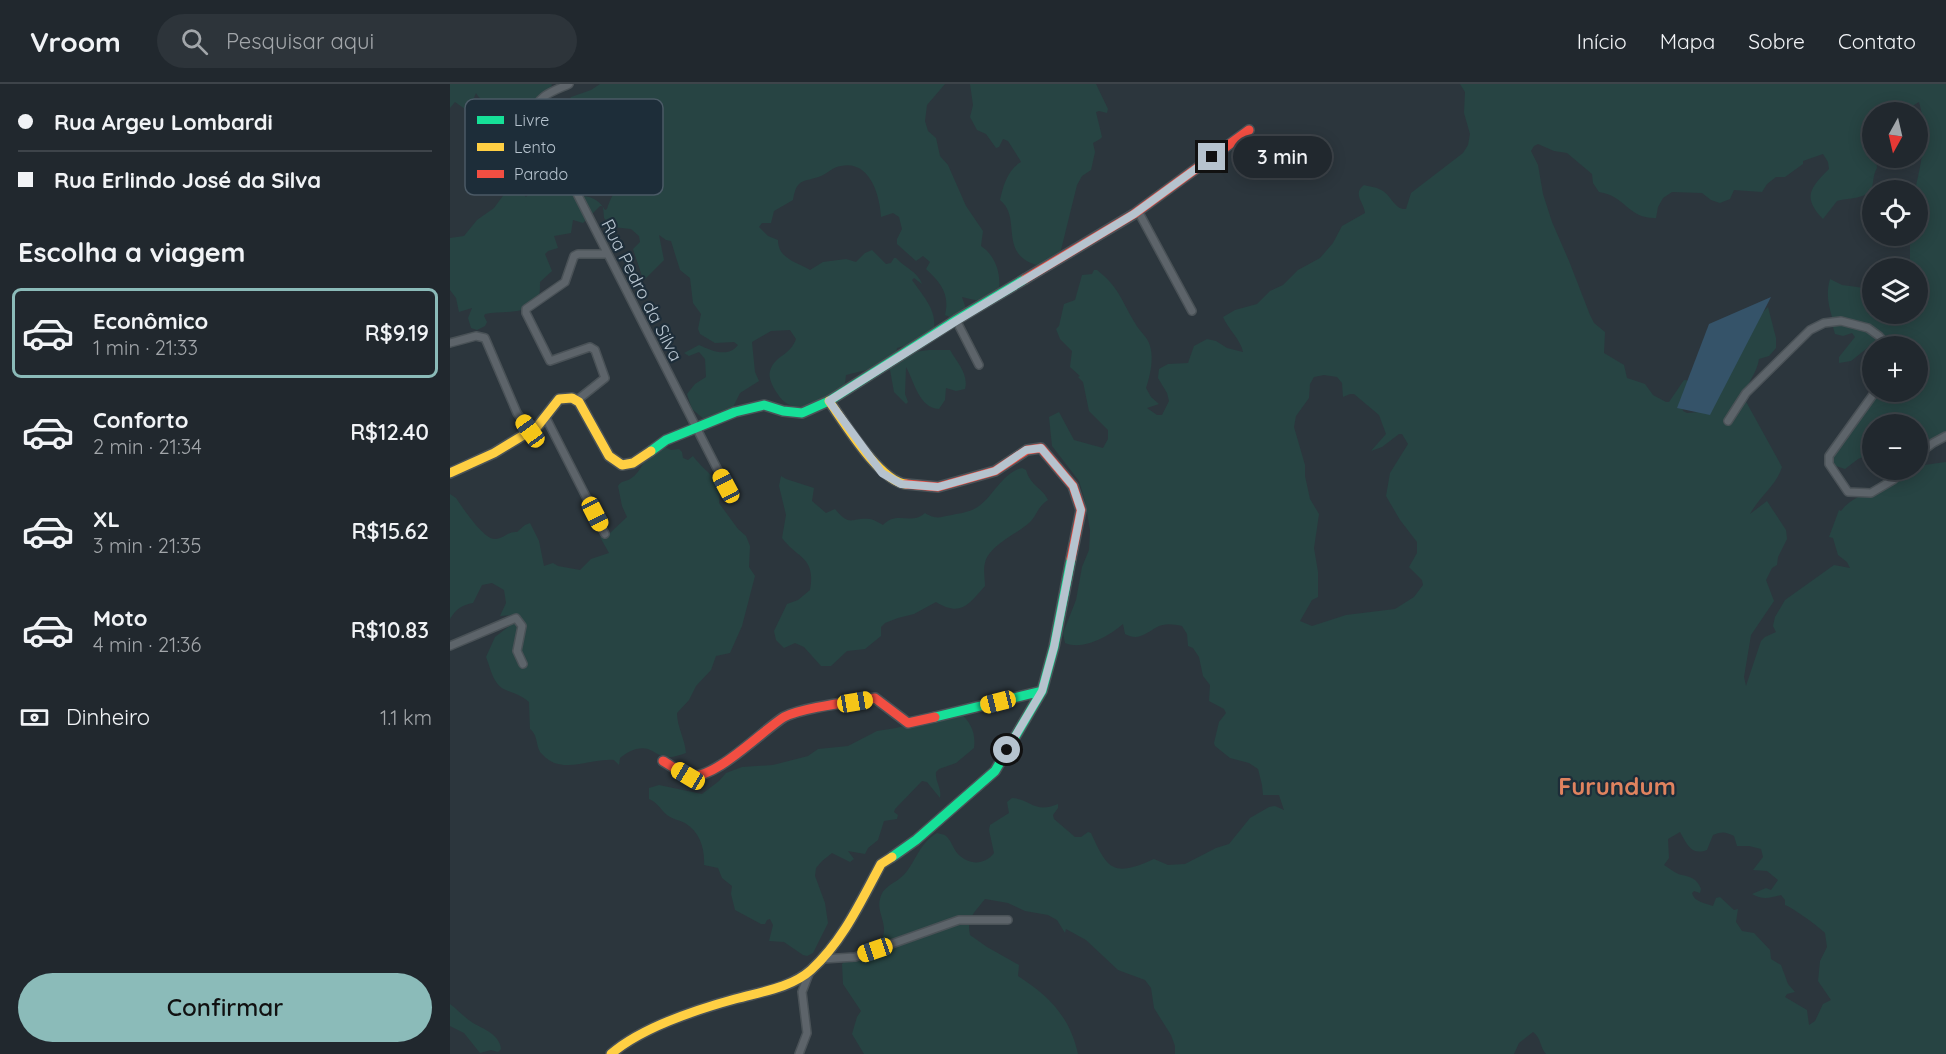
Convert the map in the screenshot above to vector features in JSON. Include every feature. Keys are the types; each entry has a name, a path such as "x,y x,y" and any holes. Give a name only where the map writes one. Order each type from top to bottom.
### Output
{"street":[{"name":"Rua Pedro da Silva","path":"542,99 569,84"},
{"path":"450,473 494,453 537,427 559,399 572,398 579,402 609,456 622,465 633,463 666,440 735,412 764,405 783,411 802,413 829,401 1138,211 1250,130"},
{"name":"Rua Pedro da Silva","path":"577,195 726,486"},
{"path":"1138,211 1192,311"},
{"path":"576,400 604,380 605,374 595,350 590,347 550,361 526,311 527,307 565,282 574,256 607,254"},
{"path":"956,321 979,365"},
{"path":"1728,421 1746,393 1810,330 1824,323 1841,321 1868,328 1879,336"},
{"path":"450,343 476,336 484,338 517,413 530,431"},
{"path":"611,1054 627,1040 702,1008 784,986 810,971 842,936 880,864 916,840 995,771 1042,691 1054,647 1081,510 1073,486 1041,448 1026,450 995,471 938,487 901,484 882,473 829,401"},
{"path":"1868,402 1829,456 1829,464 1848,492 1871,493 1893,480"},
{"path":"545,416 605,534"},
{"path":"1928,448 1946,436"},
{"path":"450,646 516,618 522,626 517,651 523,664"},
{"path":"663,761 688,776 696,776 727,762 785,717 814,709 876,698 908,723 1042,691"},
{"path":"822,959 855,957 959,920 1008,920"},
{"path":"799,1054 807,1033 802,992 810,971"}],"green space":[{"path":"450,84 552,84 548,99 481,99 476,93 473,99 465,99 465,109 455,102 450,108"},
{"path":"600,84 945,84 927,105 925,121 928,131 936,138 940,156 948,165 966,206 983,231 981,246 993,259 998,271 999,283 999,289 986,299 962,297 966,309 958,321 945,315 946,301 943,289 926,269 930,262 923,256 916,261 897,244 902,229 899,217 893,213 881,217 872,181 859,168 838,167 802,182 793,200 774,211 771,223 762,223 759,227 768,236 778,240 781,252 785,256 810,270 823,262 846,259 856,262 872,250 886,264 896,258 920,280 922,284 914,278 912,280 929,304 934,325 933,332 915,343 897,348 896,353 950,350 964,374 965,389 956,391 946,388 945,400 939,409 932,407 918,393 906,367 905,394 908,402 906,404 894,392 890,370 882,366 846,375 844,391 818,403 800,407 791,405 777,393 771,382 770,371 796,339 790,330 771,331 752,342 755,372 759,381 740,393 732,409 705,420 692,409 687,394 695,384 706,377 705,359 699,352 689,356 684,353 699,345 714,351 725,352 738,345 734,342 715,343 700,334 698,329 701,314 693,303 690,278 680,270 671,241 659,235 664,260 643,279 633,249 640,242 639,236 631,229 613,227 604,218 603,207 607,209 613,195 663,195 663,99 570,99"},
{"path":"970,84 1096,84 1108,109 1107,113 1096,112 1102,137 1093,143 1095,152 1091,170 1082,176 1077,185 1061,250 1046,267 1030,263 1020,256 1015,247 1010,217 1007,208 1000,200 1009,173 1021,162 1008,141 1003,139 996,148 986,134 977,130 970,117 973,105"},
{"path":"1460,84 1946,84 1946,431 1928,442 1928,414 1862,414 1862,457 1845,469 1830,464 1826,459 1870,402 1928,402 1928,336 1862,336 1862,352 1851,361 1839,363 1839,357 1855,337 1852,333 1843,336 1835,334 1833,327 1837,318 1832,317 1828,293 1830,279 1842,285 1862,288 1862,324 1928,324 1928,258 1910,258 1910,246 1928,246 1928,180 1917,180 1920,168 1928,168 1928,102 1862,102 1862,168 1877,168 1873,180 1862,180 1862,196 1837,201 1823,219 1812,205 1811,193 1813,187 1829,169 1823,154 1803,161 1803,164 1785,177 1776,177 1767,184 1762,192 1734,190 1730,199 1720,203 1702,193 1672,192 1663,198 1656,218 1639,215 1615,198 1599,192 1593,183 1592,174 1567,153 1554,151 1538,144 1531,151 1538,165 1543,194 1552,222 1590,315 1594,323 1605,332 1604,353 1624,365 1627,378 1645,384 1653,395 1666,402 1669,402 1684,380 1692,381 1682,406 1683,411 1699,412 1761,314 1768,307 1776,338 1776,348 1769,356 1759,359 1744,398 1782,467 1776,480 1750,514 1767,501 1786,530 1787,539 1778,557 1777,565 1772,568 1766,580 1774,601 1751,635 1744,677 1746,686 1761,641 1776,632 1773,626 1775,617 1785,600 1834,565 1850,568 1847,562 1838,555 1833,538 1829,537 1839,510 1841,511 1861,496 1901,480 1928,480 1928,464 1946,462 1946,1054 1546,1054 1533,1032 1519,1043 1514,1054 1175,1054 1171,1035 1154,1008 1151,988 1145,980 1118,970 1086,940 1066,929 1065,933 1057,920 1048,915 985,899 970,920 970,935 1019,965 1018,976 1039,991 1064,1018 1078,1054 864,1054 852,1034 861,1011 843,984 842,964 852,956 874,947 881,940 884,925 879,904 881,895 909,869 924,844 937,833 948,838 961,857 971,862 981,862 994,853 990,825 1009,813 1007,802 1012,798 1038,807 1058,804 1053,815 1054,819 1075,837 1091,833 1102,856 1108,863 1121,869 1141,865 1154,859 1168,865 1185,864 1229,844 1250,818 1269,807 1275,806 1284,810 1279,795 1263,795 1258,769 1249,763 1230,758 1215,746 1219,722 1226,713 1224,709 1209,701 1210,685 1203,676 1199,657 1193,648 1188,646 1187,634 1182,626 1163,625 1134,637 1125,634 1123,624 1111,633 1088,644 1065,643 1063,633 1076,600 1082,567 1089,550 1090,530 1079,481 1052,446 1049,417 1059,412 1074,440 1103,448 1108,439 1108,430 1089,411 1083,382 1070,367 1072,351 1060,339 1056,329 1059,326 1064,304 1075,300 1082,275 1092,274 1094,270 1097,270 1104,276 1115,288 1149,343 1152,362 1146,388 1159,404 1147,408 1157,415 1162,415 1169,401 1158,378 1159,369 1168,364 1188,363 1194,346 1207,339 1243,352 1240,343 1223,317 1235,310 1257,304 1270,291 1283,285 1298,270 1320,258 1333,243 1342,226 1365,213 1359,195 1364,185 1381,190 1399,207 1406,209 1411,193 1463,153 1468,145 1470,134 1464,113 1465,92","holes":["1324,375 1337,377 1342,383 1343,397 1354,394 1379,415 1386,434 1371,451 1382,447 1399,434 1402,434 1408,444 1390,473 1386,496 1400,520 1417,542 1417,553 1409,567 1422,580 1423,585 1414,597 1395,609 1346,615 1312,626 1300,621 1312,600 1318,597 1318,572 1314,548 1319,514 1310,499 1305,465 1294,427 1296,416 1309,398 1310,384 1314,377","1680,832 1693,850 1702,851 1707,850 1713,835 1726,833 1734,836 1737,846 1761,849 1763,857 1753,870 1767,871 1778,880 1771,890 1766,888 1752,894 1766,898 1781,895 1785,900 1785,905 1825,933 1827,947 1820,961 1818,981 1831,1000 1823,1004 1815,1021 1809,1025 1807,1010 1785,997 1795,992 1788,984 1781,965 1771,959 1770,950 1754,933 1742,931 1736,922 1738,909 1734,910 1720,897 1716,898 1713,906 1697,900 1692,893 1694,891 1700,893 1701,889 1696,881 1664,865 1669,858 1668,839"]},
{"path":"504,195 524,195 526,197 528,195 582,195 602,206 583,223 573,220 571,233 554,236 558,248 545,254 552,271 540,282 539,296 535,303 522,310 485,314 487,322 485,326 477,330 471,328 468,318 472,308 459,312 456,298 450,290 450,238 464,236 477,220 494,208"},
{"path":"655,442 671,450 679,449 683,458 688,460 693,456 716,482 720,495 719,503 746,536 750,546 749,567 755,576 742,626 730,653 716,656 711,670 696,686 689,700 677,713 686,753 666,757 640,748 620,758 619,765 614,760 558,764 540,751 535,735 530,729 529,702 498,684 486,657 495,637 512,624 513,615 500,616 506,603 504,590 492,583 482,585 473,603 460,608 450,619 450,494 456,498 479,529 490,538 498,539 517,532 530,523 539,541 544,566 553,563 580,570 591,559 609,553 600,537 610,533 627,517 618,486 638,472 650,444"},
{"path":"1022,468 1026,470 1028,476 1048,500 1030,522 992,551 984,565 985,586 964,607 952,608 936,602 914,614 885,623 881,627 881,636 865,649 847,651 831,666 821,666 804,647 795,643 784,648 776,640 774,631 787,604 798,600 810,590 811,579 804,559 782,538 786,515 779,486 781,476 814,488 812,501 826,513 835,509 848,520 870,519 883,525 894,519 920,517 925,513 938,517 973,510 1009,474"},
{"path":"959,712 972,728 974,748 956,763 936,772 940,798 927,782 922,781 895,809 897,819 884,821 878,840 868,848 865,854 848,851 854,859 850,862 832,853 816,868 815,876 825,903 828,923 813,953 807,956 784,942 769,941 773,925 770,919 765,924 761,924 735,910 731,894 732,886 722,878 718,868 704,865 704,853 698,836 685,823 671,818 649,799 649,788 659,785 702,794 726,773 742,767 773,765 808,756 818,749 848,746 877,731"},
{"path":"450,1004 470,1021 495,1036 501,1049 498,1052 491,1050 480,1053 464,1033 450,1026"}],"water":[{"path":"1771,297 1710,415 1677,408 1709,324"}],"traffic: fast":[{"path":"651,451 666,440 735,412 764,405 783,411 802,413 829,401 1025,279"},
{"path":"892,857 916,840 995,771 1042,691 1054,647 1071,559"},
{"path":"935,717 1042,691"}],"traffic: slow":[{"path":"450,473 494,453 537,427 559,399 572,398 579,402 609,456 622,465 633,463 651,451"},
{"path":"829,401 874,462 896,481 906,484"},
{"path":"611,1054 624,1044 670,1020 719,1003 775,989 803,976 833,946 881,864 892,857"}],"traffic: jam":[{"path":"1025,279 1134,214 1249,130"},
{"path":"906,484 938,487 995,471 1027,450 1041,448 1073,486 1081,510 1071,559"},
{"path":"663,761 687,775 697,776 723,764 784,717 803,710 841,703 875,698 908,723 935,717"}],"district":[{"name":"Furundum","path":"1617,786"}],"route":[{"path":"1007,750 1042,691 1054,647 1081,510 1073,486 1041,448 1026,450 995,471 938,487 901,484 882,473 829,401 956,321 1134,214 1212,157"}]}
